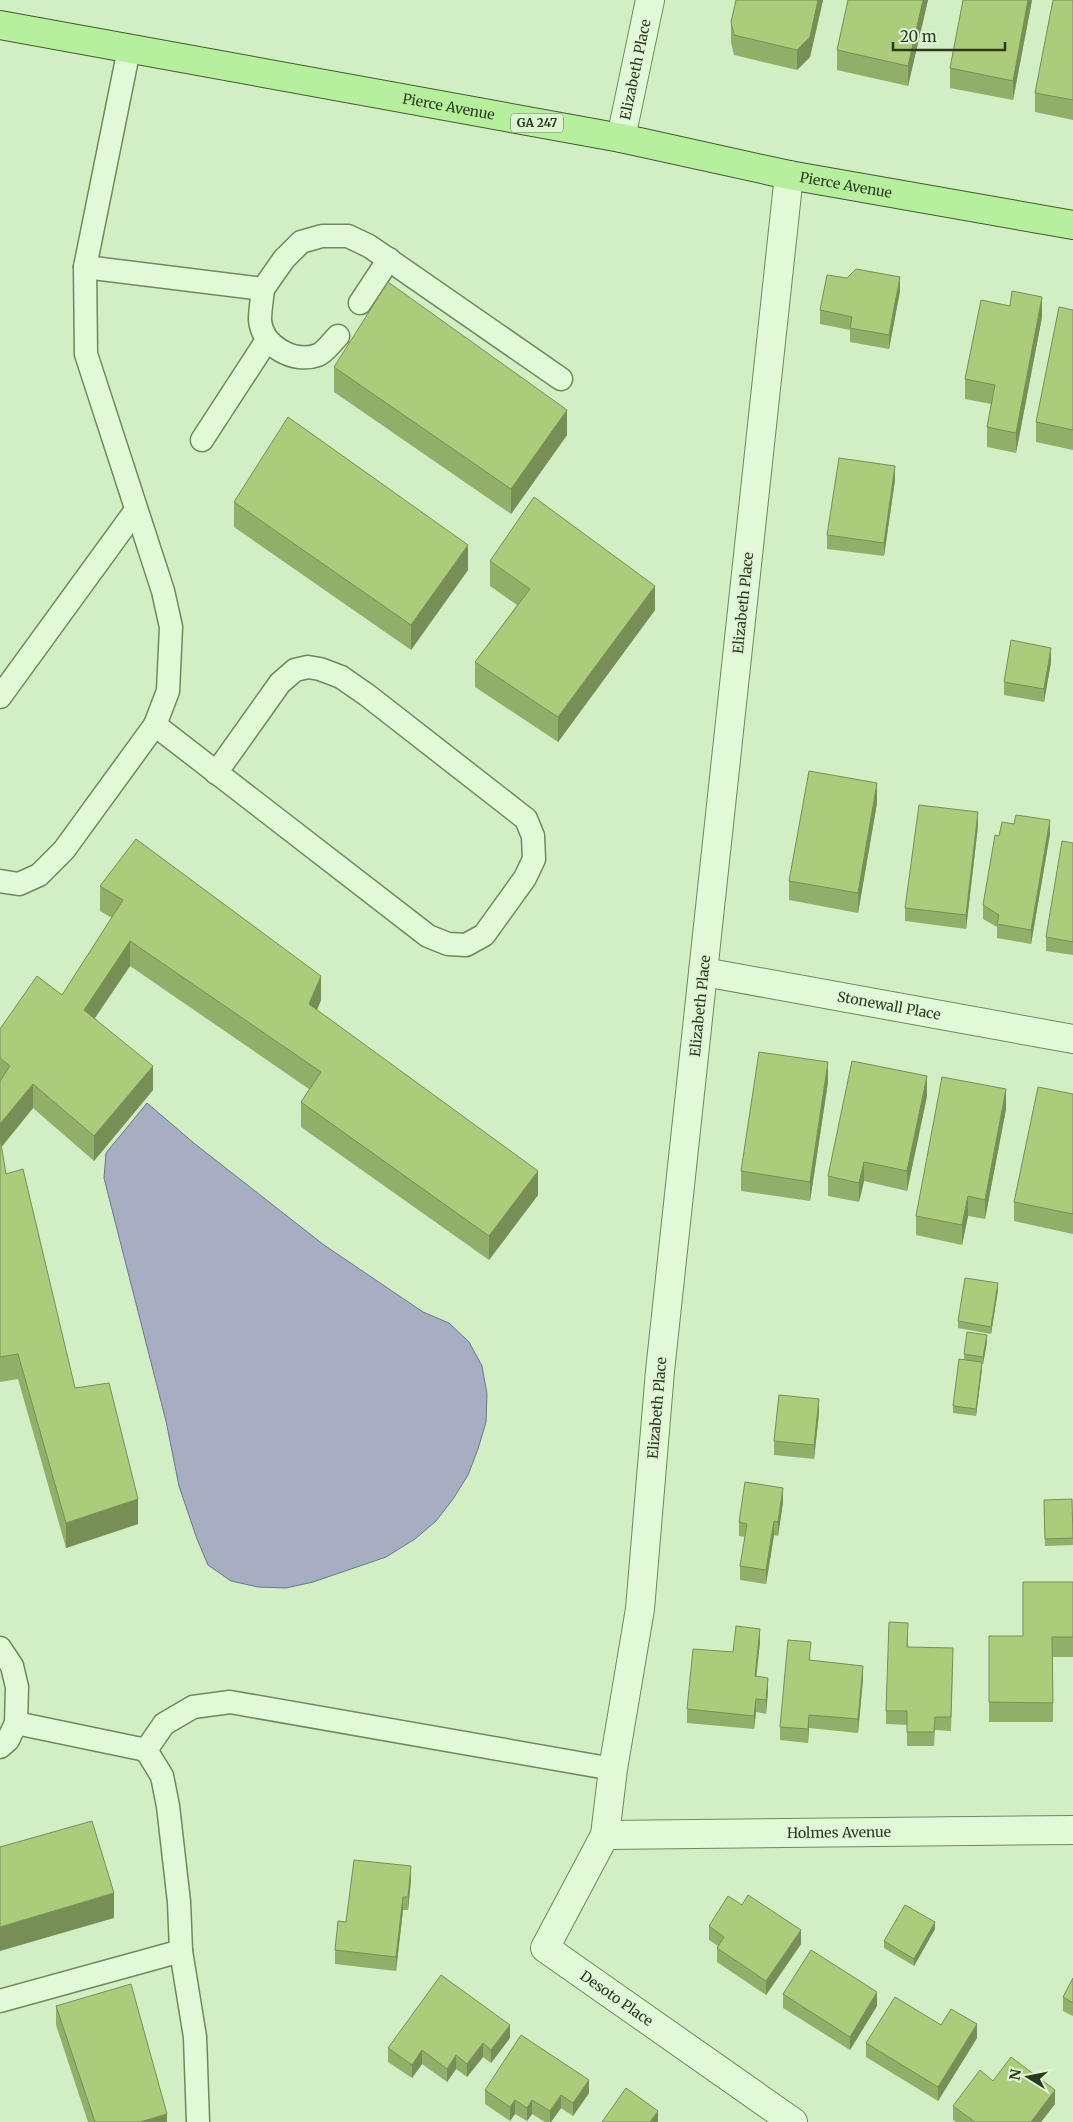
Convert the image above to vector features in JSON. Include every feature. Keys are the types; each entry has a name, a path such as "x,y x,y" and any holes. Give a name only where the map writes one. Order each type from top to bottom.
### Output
{"main road":[{"name":"Pierce Avenue","path":"0,25 621,138 789,175 1073,225"}],"street":[{"name":"Elizabeth Place","path":"621,138 650,0"},
{"name":"Elizabeth Place","path":"605,1835 613,1770 640,1609 660,1371 789,175"},
{"name":"Stonewall Place","path":"704,972 1073,1040"},
{"name":"Holmes Avenue","path":"605,1835 1073,1830"},
{"name":"Desoto Place","path":"605,1835 545,1948 793,2122"}],"lane":[{"path":"0,881 18,884 39,875 64,850 155,726 168,691 171,627 163,592 86,354 85,267 129,49"},
{"path":"338,336 319,354 303,357 282,352 267,340 260,322 263,290 284,259 301,242 322,236 348,236 369,246 561,379"},
{"path":"360,303 389,259"},
{"path":"85,267 263,290"},
{"path":"202,440 267,340"},
{"path":"0,697 136,510"},
{"path":"155,726 216,773 428,936 448,944 466,945 484,935 525,878 534,858 533,836 526,819 367,695 342,677 320,669 308,667 295,670 280,683 216,773"},
{"path":"0,1648 12,1666 17,1687 16,1723 8,1740 0,1747"},
{"path":"146,1750 164,1724 193,1707 230,1702 613,1770"},
{"path":"16,1723 146,1750 162,1776 168,1806 179,1902 181,1951 195,2037 198,2122"},
{"path":"0,2001 181,1951"}],"water":[{"path":"147,1103 195,1144 324,1245 423,1312 449,1323 469,1342 482,1366 487,1394 486,1422 468,1475 436,1521 415,1539 386,1557 313,1582 286,1588 258,1587 231,1581 208,1565 179,1486 166,1421 104,1178 106,1153"}],"building":[{"path":"736,0 818,0 810,37 797,50 734,35 731,22"},
{"path":"848,0 923,0 908,66 837,50"},
{"path":"963,0 1028,0 1013,81 950,68"},
{"path":"1053,0 1073,0 1073,100 1035,93"},
{"path":"856,269 900,277 889,335 850,328 852,317 820,310 827,275 847,278"},
{"path":"388,282 567,410 511,489 334,367"},
{"path":"1012,291 1042,297 1016,433 987,427 995,385 965,379 981,300 1010,306"},
{"path":"1059,307 1073,310 1073,430 1036,422"},
{"path":"288,417 468,545 411,625 234,502"},
{"path":"839,458 895,466 884,543 827,535"},
{"path":"534,497 655,586 558,717 475,662 530,589 490,561"},
{"path":"1011,640 1051,648 1044,689 1004,682"},
{"path":"809,771 877,783 858,893 789,881"},
{"path":"919,805 978,812 966,915 905,908"},
{"path":"1016,815 1050,820 1031,930 997,924 999,915 983,905 995,835 999,836 1002,822 1014,824"},
{"path":"136,839 321,976 309,1004 538,1171 489,1236 301,1102 321,1072 130,941 84,1010 153,1066 94,1136 33,1084 0,1124 0,1081 10,1066 0,1058 0,1029 37,976 62,995 123,900 100,886"},
{"path":"1062,841 1073,843 1073,942 1046,937"},
{"path":"759,1052 828,1062 810,1182 741,1171"},
{"path":"852,1061 927,1076 907,1171 864,1162 859,1183 828,1176"},
{"path":"942,1077 1006,1089 985,1200 968,1196 962,1225 916,1216"},
{"path":"1038,1087 1073,1094 1073,1214 1014,1202"},
{"path":"0,1138 6,1174 23,1169 75,1388 109,1383 138,1499 66,1523 18,1354 0,1357"},
{"path":"965,1278 998,1283 991,1327 958,1321"},
{"path":"967,1332 987,1335 983,1357 964,1354"},
{"path":"959,1359 982,1362 976,1409 953,1406"},
{"path":"779,1395 819,1399 814,1445 774,1441"},
{"path":"745,1482 783,1488 778,1522 774,1521 766,1570 740,1566 747,1524 739,1522"},
{"path":"1072,1499 1073,1538 1045,1539 1044,1500"},
{"path":"1023,1582 1073,1582 1073,1637 1052,1637 1053,1703 989,1702 989,1636 1023,1636"},
{"path":"889,1622 908,1623 907,1647 953,1648 951,1717 935,1717 934,1732 907,1732 907,1711 886,1711"},
{"path":"736,1626 760,1629 755,1676 768,1678 766,1700 756,1699 754,1716 687,1709 693,1649 733,1652"},
{"path":"788,1640 811,1642 809,1660 863,1666 858,1719 809,1715 808,1729 780,1727"},
{"path":"92,1821 114,1893 0,1927 0,1847"},
{"path":"354,1860 411,1866 408,1897 403,1897 396,1957 335,1950 338,1921 346,1922"},
{"path":"748,1895 801,1930 766,1981 717,1948 724,1937 709,1926 728,1896 742,1905"},
{"path":"905,1905 935,1922 914,1959 884,1941"},
{"path":"811,1950 877,1992 850,2037 783,1994"},
{"path":"441,1975 510,2025 491,2050 483,2043 467,2064 456,2055 447,2069 422,2050 412,2065 388,2048"},
{"path":"1073,1978 1073,2003 1063,1997"},
{"path":"131,1984 167,2114 140,2122 95,2122 56,2006"},
{"path":"895,1997 941,2025 951,2009 977,2024 938,2087 866,2043"},
{"path":"521,2035 589,2080 573,2103 561,2095 550,2111 532,2100 527,2108 515,2100 510,2107 485,2090"},
{"path":"1011,2057 1055,2090 1031,2122 975,2122 953,2106 980,2070 993,2081"},
{"path":"626,2088 658,2111 650,2122 602,2122"}]}
